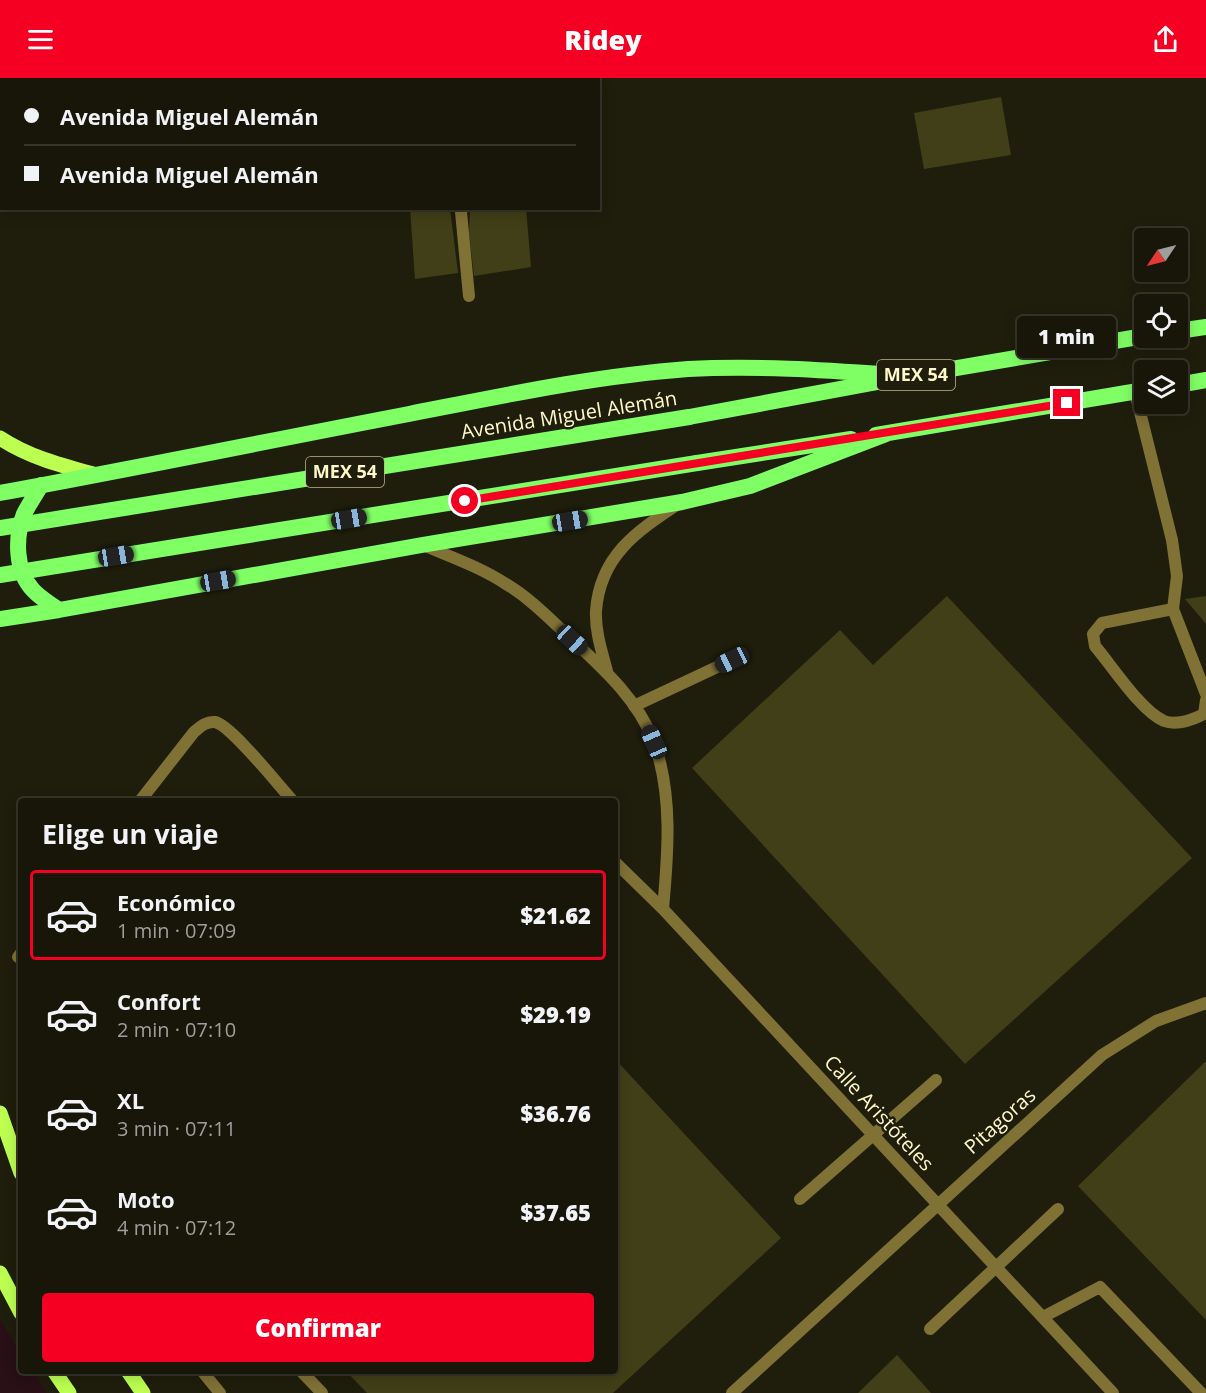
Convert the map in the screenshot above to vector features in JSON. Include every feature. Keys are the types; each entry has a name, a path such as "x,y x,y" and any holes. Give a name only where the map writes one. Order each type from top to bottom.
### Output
{"highway":[{"path":"1188,330 1206,327"},
{"name":"Avenida Miguel Alemán","path":"0,528 689,417 1134,338"},
{"path":"0,493 526,391 620,377 688,369 801,369 910,376"},
{"path":"1188,383 1206,380"},
{"name":"MEX 54","path":"0,575 886,434 1134,392"},
{"path":"0,619 682,502 750,486 886,434"},
{"path":"41,485 24,513 20,528 19,560 32,590 60,610"}],"main road":[{"path":"0,438 20,451 38,458 93,474"},
{"path":"0,1113 18,1164"},
{"path":"0,1273 18,1307"},
{"path":"56,1374 69,1393"},
{"path":"130,1374 143,1393"}],"lane":[{"path":"462,210 468,296"},
{"path":"1145,414 1172,540 1177,576 1173,609 1206,694"},
{"path":"607,672 596,611 608,569 622,546 643,528 682,502"},
{"path":"422,545 484,570 537,607 607,672 645,722 661,766 666,803 669,850 663,909"},
{"path":"1173,609 1102,623 1093,634 1095,646 1149,712 1166,722 1189,722 1204,714 1206,700"},
{"path":"634,706 732,660"},
{"path":"142,798 194,732 204,724 213,722 229,730 290,798"},
{"name":"Calle Aristóteles","path":"618,865 663,909 1113,1393"},
{"name":"Pitagoras","path":"732,1393 1102,1055 1156,1021 1206,1003"},
{"path":"800,1199 936,1080"},
{"path":"930,1329 1058,1209"},
{"path":"1042,1317 1100,1287 1201,1393"},
{"path":"204,1374 220,1393"},
{"path":"303,1374 318,1392"}],"shaded area":[{"path":"0,1320 18,1348 18,1374 35,1374 47,1393 0,1393"}],"building":[{"path":"1001,97 1011,155 924,169 914,113"},
{"path":"410,210 450,210 458,273 415,279"},
{"path":"470,210 526,210 531,267 474,276 469,233"},
{"path":"947,596 1192,858 965,1064 692,768 840,630 873,665"},
{"path":"1206,596 1206,624 1185,599"},
{"path":"1206,1061 1206,1320 1078,1186"},
{"path":"618,1062 781,1238 613,1393 367,1393 349,1374 618,1374"},
{"path":"897,1355 931,1393 858,1393"}],"route":[{"path":"465,501 1067,403"}]}
